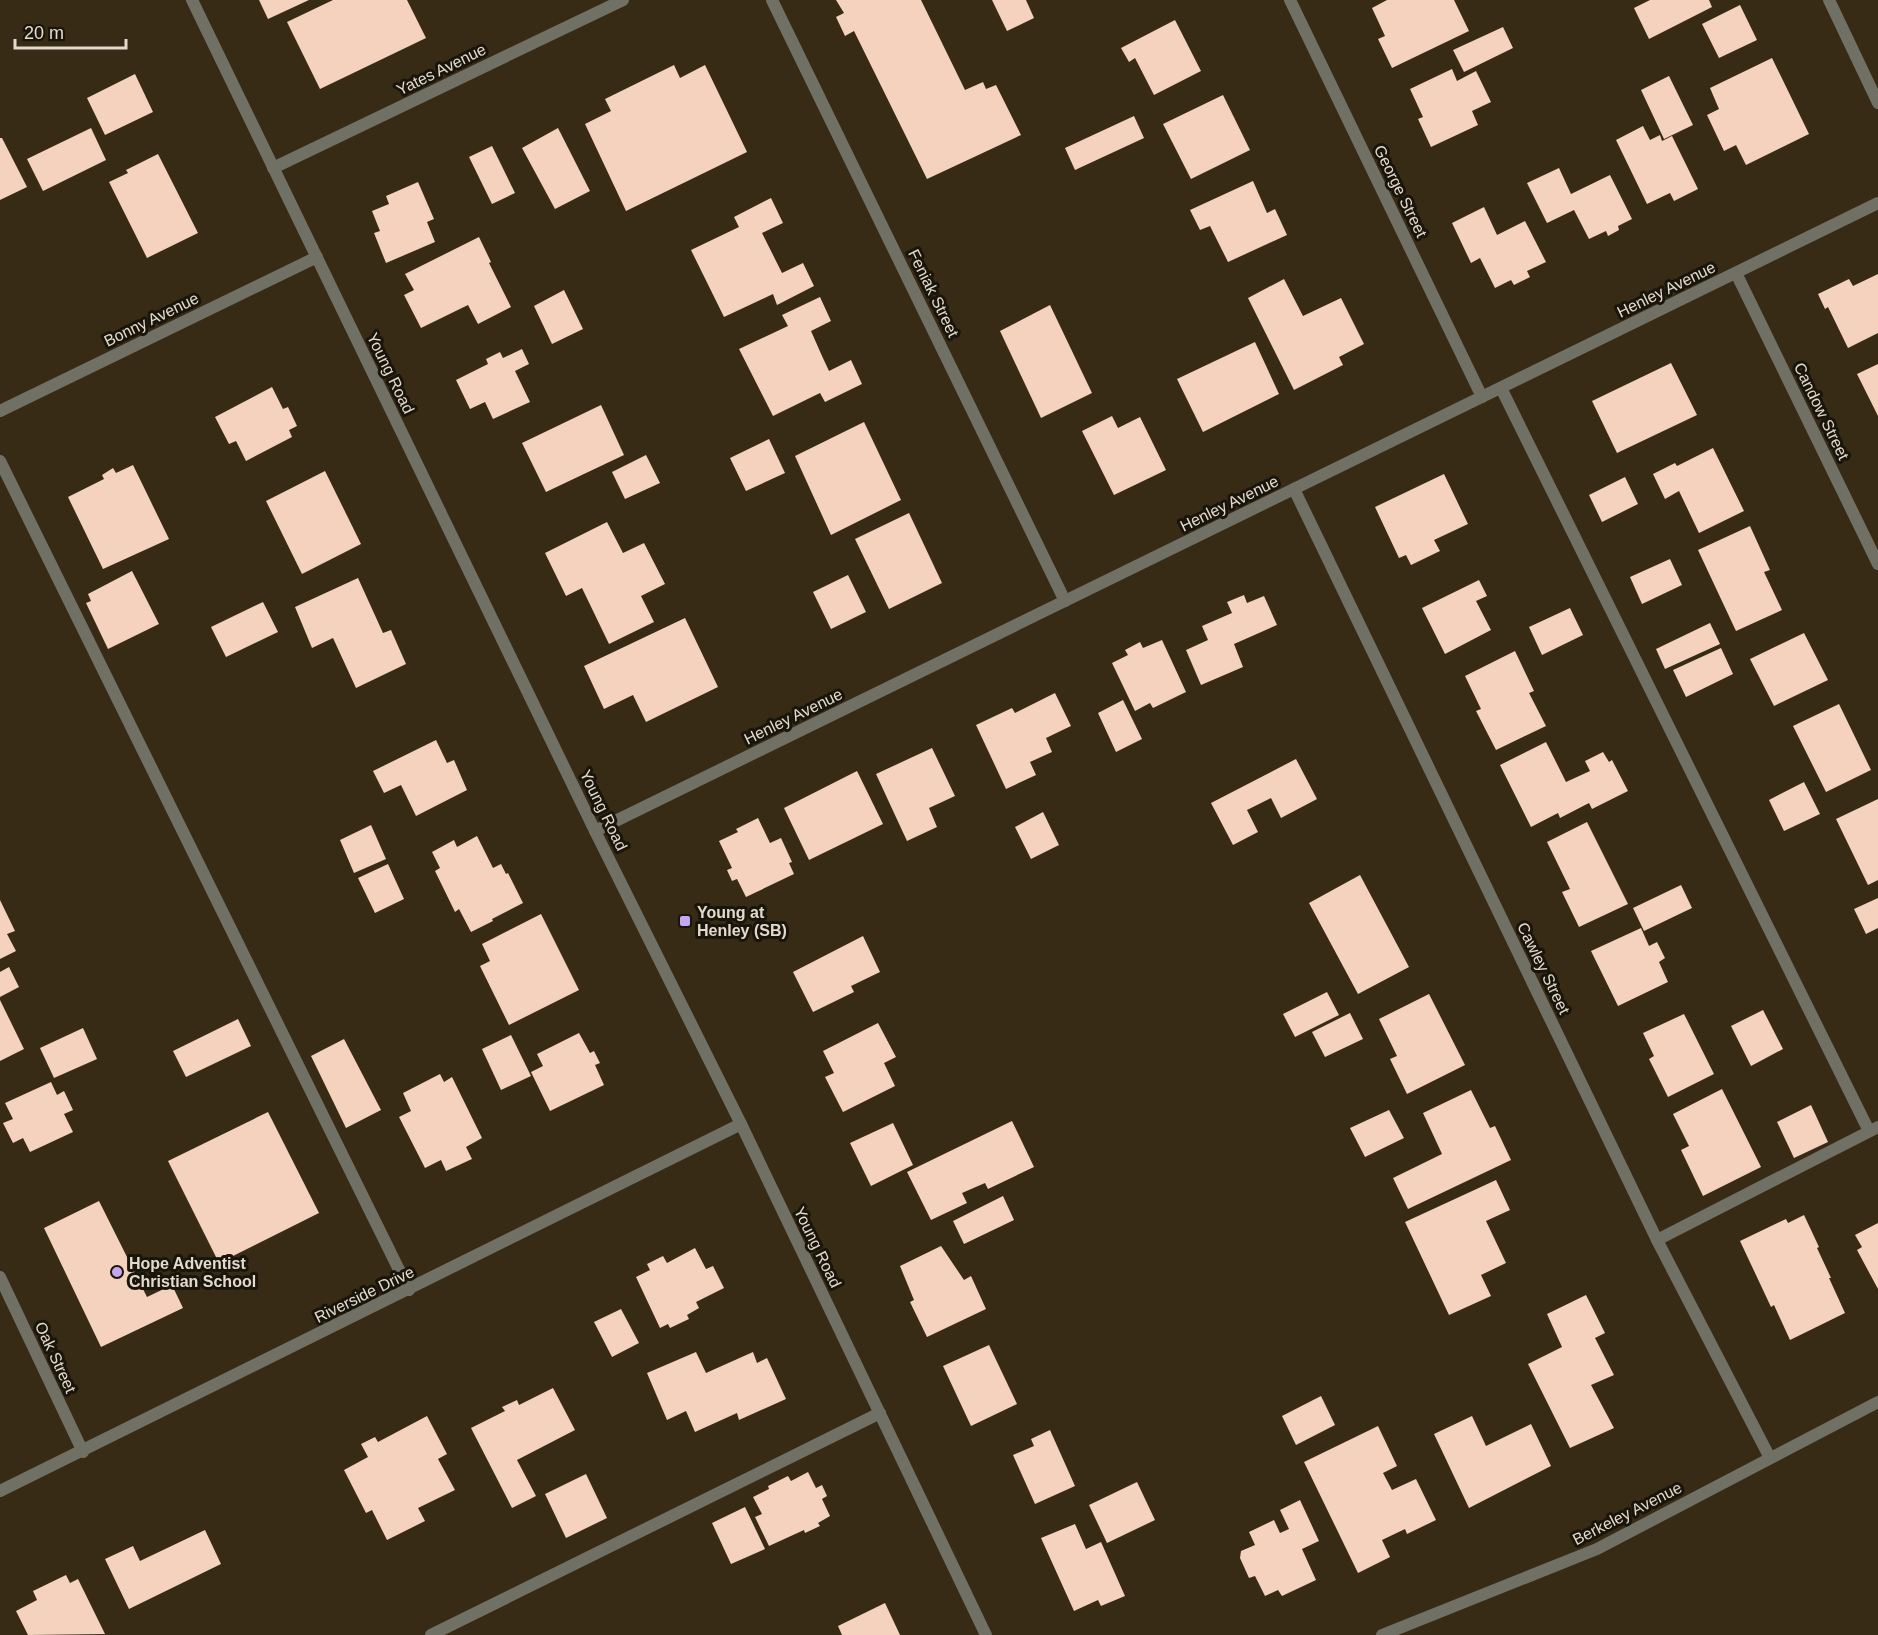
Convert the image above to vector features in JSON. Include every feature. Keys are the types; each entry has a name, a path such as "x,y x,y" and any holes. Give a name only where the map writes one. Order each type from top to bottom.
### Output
{"street":[{"name":"Young Road","path":"192,0 595,831 741,1124 986,1635"},
{"name":"Yates Avenue","path":"273,168 623,0"},
{"name":"Feniak Street","path":"772,0 1065,601"},
{"name":"George Street","path":"1290,0 1482,397"},
{"path":"1829,0 1878,103"},
{"name":"Henley Avenue","path":"595,831 1878,203"},
{"name":"Bonny Avenue","path":"0,411 317,258"},
{"name":"Candow Street","path":"1736,273 1878,564"},
{"path":"1502,388 1874,1129 1657,1240"},
{"path":"0,461 409,1290"},
{"name":"Cawley Street","path":"1294,489 1657,1240 1770,1458"},
{"name":"Riverside Drive","path":"0,1491 83,1452 741,1124"},
{"name":"Oak Street","path":"0,1277 83,1452"},
{"name":"Berkeley Avenue","path":"1382,1635 1597,1549 1878,1401"},
{"path":"431,1635 880,1413"}],"building":[{"path":"259,0 309,0 268,19"},
{"path":"333,0 407,0 426,38 320,89 287,22"},
{"path":"836,0 921,0 965,90 983,82 986,89 996,85 1021,135 927,179 854,31 845,36 836,17 844,13"},
{"path":"992,0 1026,0 1034,18 1007,31"},
{"path":"1387,0 1454,0 1469,31 1392,68 1378,39 1385,36 1372,8"},
{"path":"1650,0 1709,0 1712,7 1649,39 1634,8"},
{"path":"1740,5 1757,40 1719,58 1702,24"},
{"path":"1175,20 1201,71 1154,95 1135,58 1129,62 1121,48"},
{"path":"1503,27 1513,48 1464,72 1453,50"},
{"path":"1772,58 1809,134 1746,165 1736,145 1724,151 1707,115 1719,109 1710,88"},
{"path":"674,65 680,78 705,65 747,152 626,211 585,124 611,111 605,99"},
{"path":"1452,69 1457,81 1476,71 1491,102 1472,111 1478,125 1431,147 1418,119 1423,117 1410,89"},
{"path":"135,74 153,112 105,135 87,98"},
{"path":"1669,76 1693,125 1664,139 1641,90"},
{"path":"1223,95 1250,150 1191,179 1163,124"},
{"path":"1134,116 1144,138 1075,170 1065,148"},
{"path":"1643,126 1650,140 1660,135 1662,141 1672,136 1698,189 1674,201 1670,193 1647,204 1616,140"},
{"path":"91,128 106,160 43,191 27,159"},
{"path":"558,128 590,191 555,209 522,148"},
{"path":"0,138 27,187 0,200"},
{"path":"492,146 515,193 492,204 469,157"},
{"path":"158,154 198,233 147,258 109,182 128,173 126,170"},
{"path":"1559,168 1571,194 1610,175 1632,219 1618,226 1619,230 1608,236 1606,231 1589,239 1574,210 1547,223 1527,183"},
{"path":"1253,181 1267,213 1275,209 1287,235 1228,262 1210,226 1200,230 1190,210"},
{"path":"418,182 434,219 427,222 435,242 386,263 374,233 380,231 372,211 389,204 386,196"},
{"path":"771,198 783,223 762,233 782,273 803,263 814,286 777,305 773,294 724,317 691,250 739,227 734,217"},
{"path":"1484,207 1497,235 1525,221 1546,262 1527,271 1530,277 1514,285 1511,280 1495,288 1480,258 1471,263 1452,223"},
{"path":"479,237 511,307 478,324 468,305 421,328 404,295 414,290 405,274"},
{"path":"1878,274 1878,333 1848,348 1828,307 1825,309 1818,294 1849,279 1853,286"},
{"path":"1284,279 1303,316 1341,298 1364,344 1339,357 1343,365 1294,390 1248,298"},
{"path":"564,290 583,329 552,344 534,306"},
{"path":"820,297 831,321 811,331 829,371 851,360 862,384 825,402 820,393 773,416 739,349 788,326 782,315"},
{"path":"1050,305 1092,393 1041,418 1000,331"},
{"path":"1255,342 1279,394 1203,432 1177,379"},
{"path":"522,349 529,364 515,371 530,402 493,419 485,402 470,409 456,380 488,364 486,359 500,352 503,358"},
{"path":"1671,363 1697,415 1617,453 1592,401"},
{"path":"1878,364 1878,416 1857,374"},
{"path":"272,387 283,409 288,407 297,426 289,430 292,437 246,461 236,441 229,444 215,417"},
{"path":"601,405 624,455 546,492 522,443"},
{"path":"1112,416 1118,428 1140,417 1166,470 1114,495 1082,431"},
{"path":"864,422 901,500 831,535 795,456"},
{"path":"769,439 785,473 746,491 730,458"},
{"path":"1713,448 1744,511 1699,533 1679,491 1665,499 1653,474 1675,463 1677,466"},
{"path":"646,455 660,483 625,499 612,472"},
{"path":"133,465 169,539 103,569 68,497 104,479 102,475 113,468 116,473"},
{"path":"325,471 361,544 302,574 266,501"},
{"path":"1444,474 1468,524 1434,540 1440,551 1411,565 1406,555 1399,558 1375,507"},
{"path":"1625,477 1638,504 1602,522 1589,495"},
{"path":"909,513 942,583 889,609 855,539"},
{"path":"607,522 623,553 644,543 665,584 641,596 654,622 609,644 582,588 566,596 545,553"},
{"path":"1750,526 1770,570 1764,572 1782,610 1736,631 1698,550"},
{"path":"1670,559 1682,585 1642,604 1630,577"},
{"path":"132,571 159,624 108,649 86,603 91,601 88,594"},
{"path":"848,575 866,612 831,629 813,592"},
{"path":"358,578 383,633 391,630 406,664 356,688 333,638 312,648 295,607"},
{"path":"1479,580 1487,596 1476,601 1491,630 1445,654 1422,608"},
{"path":"1244,595 1247,603 1264,596 1277,625 1234,644 1243,667 1201,685 1186,650 1208,640 1202,626 1232,613 1227,602"},
{"path":"263,602 278,632 226,657 211,627"},
{"path":"1570,608 1583,635 1542,655 1529,627"},
{"path":"685,618 718,687 646,722 633,695 604,709 584,666"},
{"path":"1710,623 1720,644 1665,669 1656,649"},
{"path":"1804,633 1828,680 1774,706 1750,659"},
{"path":"1162,640 1186,692 1153,708 1150,703 1135,711 1112,663 1128,655 1125,650 1140,642 1143,648"},
{"path":"1721,648 1733,674 1686,697 1673,670"},
{"path":"1515,651 1534,691 1529,693 1546,726 1496,750 1476,711 1481,709 1465,676"},
{"path":"1055,693 1071,726 1046,738 1052,752 1030,762 1036,775 1006,789 976,725 1012,708 1015,713"},
{"path":"1123,700 1142,739 1116,752 1098,713"},
{"path":"1839,704 1871,770 1826,792 1793,726"},
{"path":"436,740 447,763 454,760 467,790 416,816 401,785 384,793 373,771"},
{"path":"1546,742 1566,782 1590,771 1585,761 1603,752 1609,762 1612,760 1628,791 1592,809 1589,803 1560,818 1558,813 1531,827 1500,765"},
{"path":"932,748 955,796 929,808 937,827 907,841 876,774"},
{"path":"1296,759 1317,799 1281,818 1271,798 1247,810 1258,832 1233,845 1211,803"},
{"path":"857,771 883,824 809,860 784,808"},
{"path":"1804,782 1820,814 1784,831 1769,800"},
{"path":"1878,799 1878,880 1868,885 1836,819"},
{"path":"1043,812 1059,845 1031,859 1015,827"},
{"path":"758,818 770,843 781,838 792,862 789,863 794,874 746,897 737,879 732,881 727,870 732,868 719,841 738,832 736,829"},
{"path":"1587,822 1628,904 1579,927 1562,892 1570,889 1547,842"},
{"path":"371,825 386,859 354,873 340,840"},
{"path":"477,836 493,868 501,864 523,903 471,932 459,909 455,912 435,871 440,868 432,852 454,840 457,847"},
{"path":"388,864 404,899 375,913 358,878"},
{"path":"1360,875 1409,967 1358,994 1309,903"},
{"path":"1681,885 1692,908 1644,931 1633,908"},
{"path":"1878,898 1878,928 1866,934 1854,909"},
{"path":"0,900 15,931 7,934 16,951 0,959"},
{"path":"541,914 579,990 509,1025 480,966 490,961 482,944"},
{"path":"1641,928 1649,946 1657,942 1665,958 1659,962 1668,982 1618,1006 1591,951"},
{"path":"863,936 880,972 851,986 854,992 813,1012 793,972"},
{"path":"9,967 19,987 0,997 0,972"},
{"path":"1327,992 1339,1015 1295,1037 1283,1014"},
{"path":"1429,994 1465,1065 1407,1094 1390,1059 1397,1056 1379,1019"},
{"path":"0,1000 24,1049 0,1061"},
{"path":"1763,1010 1783,1049 1751,1066 1731,1026"},
{"path":"1350,1013 1363,1039 1325,1057 1312,1032"},
{"path":"1684,1014 1714,1074 1668,1097 1649,1059 1654,1056 1643,1033"},
{"path":"238,1019 251,1046 186,1077 173,1051"},
{"path":"878,1023 896,1057 884,1063 895,1086 843,1112 825,1077 834,1073 823,1051"},
{"path":"83,1028 97,1059 54,1078 40,1048"},
{"path":"579,1033 590,1053 594,1051 600,1063 595,1065 604,1085 550,1111 531,1072 543,1066 537,1054"},
{"path":"511,1035 531,1076 501,1090 482,1049"},
{"path":"344,1039 381,1110 346,1128 311,1056"},
{"path":"440,1074 444,1082 452,1077 482,1138 466,1147 472,1159 446,1171 441,1160 425,1168 399,1117 411,1111 403,1093"},
{"path":"51,1082 57,1095 64,1091 73,1110 64,1114 73,1132 30,1152 23,1138 13,1143 3,1123 13,1119 5,1103"},
{"path":"1722,1089 1761,1167 1703,1196 1681,1150 1689,1146 1673,1114"},
{"path":"1471,1090 1490,1128 1495,1126 1511,1160 1408,1209 1393,1178 1442,1154 1423,1113"},
{"path":"1811,1105 1828,1142 1794,1158 1777,1122"},
{"path":"1389,1110 1404,1138 1365,1157 1350,1128"},
{"path":"268,1112 319,1213 219,1263 168,1161"},
{"path":"1012,1121 1034,1167 988,1189 985,1183 962,1193 967,1203 931,1220 907,1172"},
{"path":"893,1123 913,1165 871,1186 850,1143"},
{"path":"1496,1180 1510,1210 1486,1221 1506,1263 1481,1275 1491,1296 1449,1315 1405,1222"},
{"path":"1003,1196 1014,1220 964,1244 953,1221"},
{"path":"99,1201 147,1297 172,1285 183,1308 101,1347 44,1228"},
{"path":"1804,1215 1845,1313 1790,1340 1774,1305 1771,1307 1740,1241 1786,1219 1788,1223"},
{"path":"1878,1223 1878,1289 1857,1250 1862,1247 1855,1235"},
{"path":"941,1246 964,1280 971,1276 986,1309 927,1337 910,1302 914,1300 900,1266"},
{"path":"695,1248 706,1269 713,1266 724,1288 696,1302 699,1308 687,1315 689,1319 670,1328 668,1324 660,1328 636,1277 650,1270 647,1264 663,1256 667,1263"},
{"path":"1586,1295 1605,1333 1595,1338 1614,1375 1591,1385 1614,1428 1570,1448 1528,1364 1562,1347 1547,1314"},
{"path":"621,1309 639,1343 612,1357 594,1322"},
{"path":"989,1345 1017,1404 971,1426 943,1366"},
{"path":"696,1352 706,1373 753,1352 757,1363 767,1358 786,1399 739,1420 737,1413 695,1432 686,1411 667,1420 647,1373"},
{"path":"553,1388 575,1430 517,1460 536,1496 512,1508 471,1428 505,1411 502,1407 517,1400 519,1405"},
{"path":"1321,1396 1335,1425 1296,1445 1282,1416"},
{"path":"427,1416 447,1454 438,1459 455,1490 418,1508 425,1521 387,1540 372,1510 366,1513 344,1470 368,1457 361,1444 375,1437 378,1442"},
{"path":"1472,1416 1486,1446 1531,1424 1551,1466 1469,1508 1434,1434"},
{"path":"1378,1426 1397,1466 1383,1473 1392,1490 1416,1479 1436,1520 1407,1534 1405,1529 1382,1540 1390,1557 1358,1573 1304,1462"},
{"path":"1050,1430 1075,1486 1035,1504 1013,1455 1034,1446 1031,1439"},
{"path":"808,1472 816,1488 822,1485 827,1496 822,1499 830,1516 818,1523 820,1526 805,1533 804,1530 769,1546 755,1517 762,1514 753,1497 788,1476 791,1481"},
{"path":"586,1474 607,1518 566,1538 545,1494"},
{"path":"1137,1482 1155,1520 1107,1543 1089,1505"},
{"path":"1300,1500 1319,1541 1302,1549 1316,1580 1282,1596 1278,1590 1265,1596 1255,1576 1249,1578 1240,1558 1241,1551 1255,1545 1249,1532 1274,1520 1280,1533 1289,1529 1280,1510"},
{"path":"745,1507 765,1549 731,1564 712,1523"},
{"path":"1075,1524 1086,1549 1101,1542 1125,1596 1101,1606 1098,1600 1074,1611 1041,1538"},
{"path":"205,1530 221,1564 129,1609 105,1559 133,1546 140,1561"},
{"path":"66,1575 70,1583 78,1579 105,1634 28,1635 16,1611 37,1600 33,1591"},
{"path":"885,1603 900,1635 842,1635 838,1626"}],"place":[{"name":"Young at Henley (SB)","path":"685,921"},
{"name":"Hope Adventist Christian School","path":"117,1272"}]}
